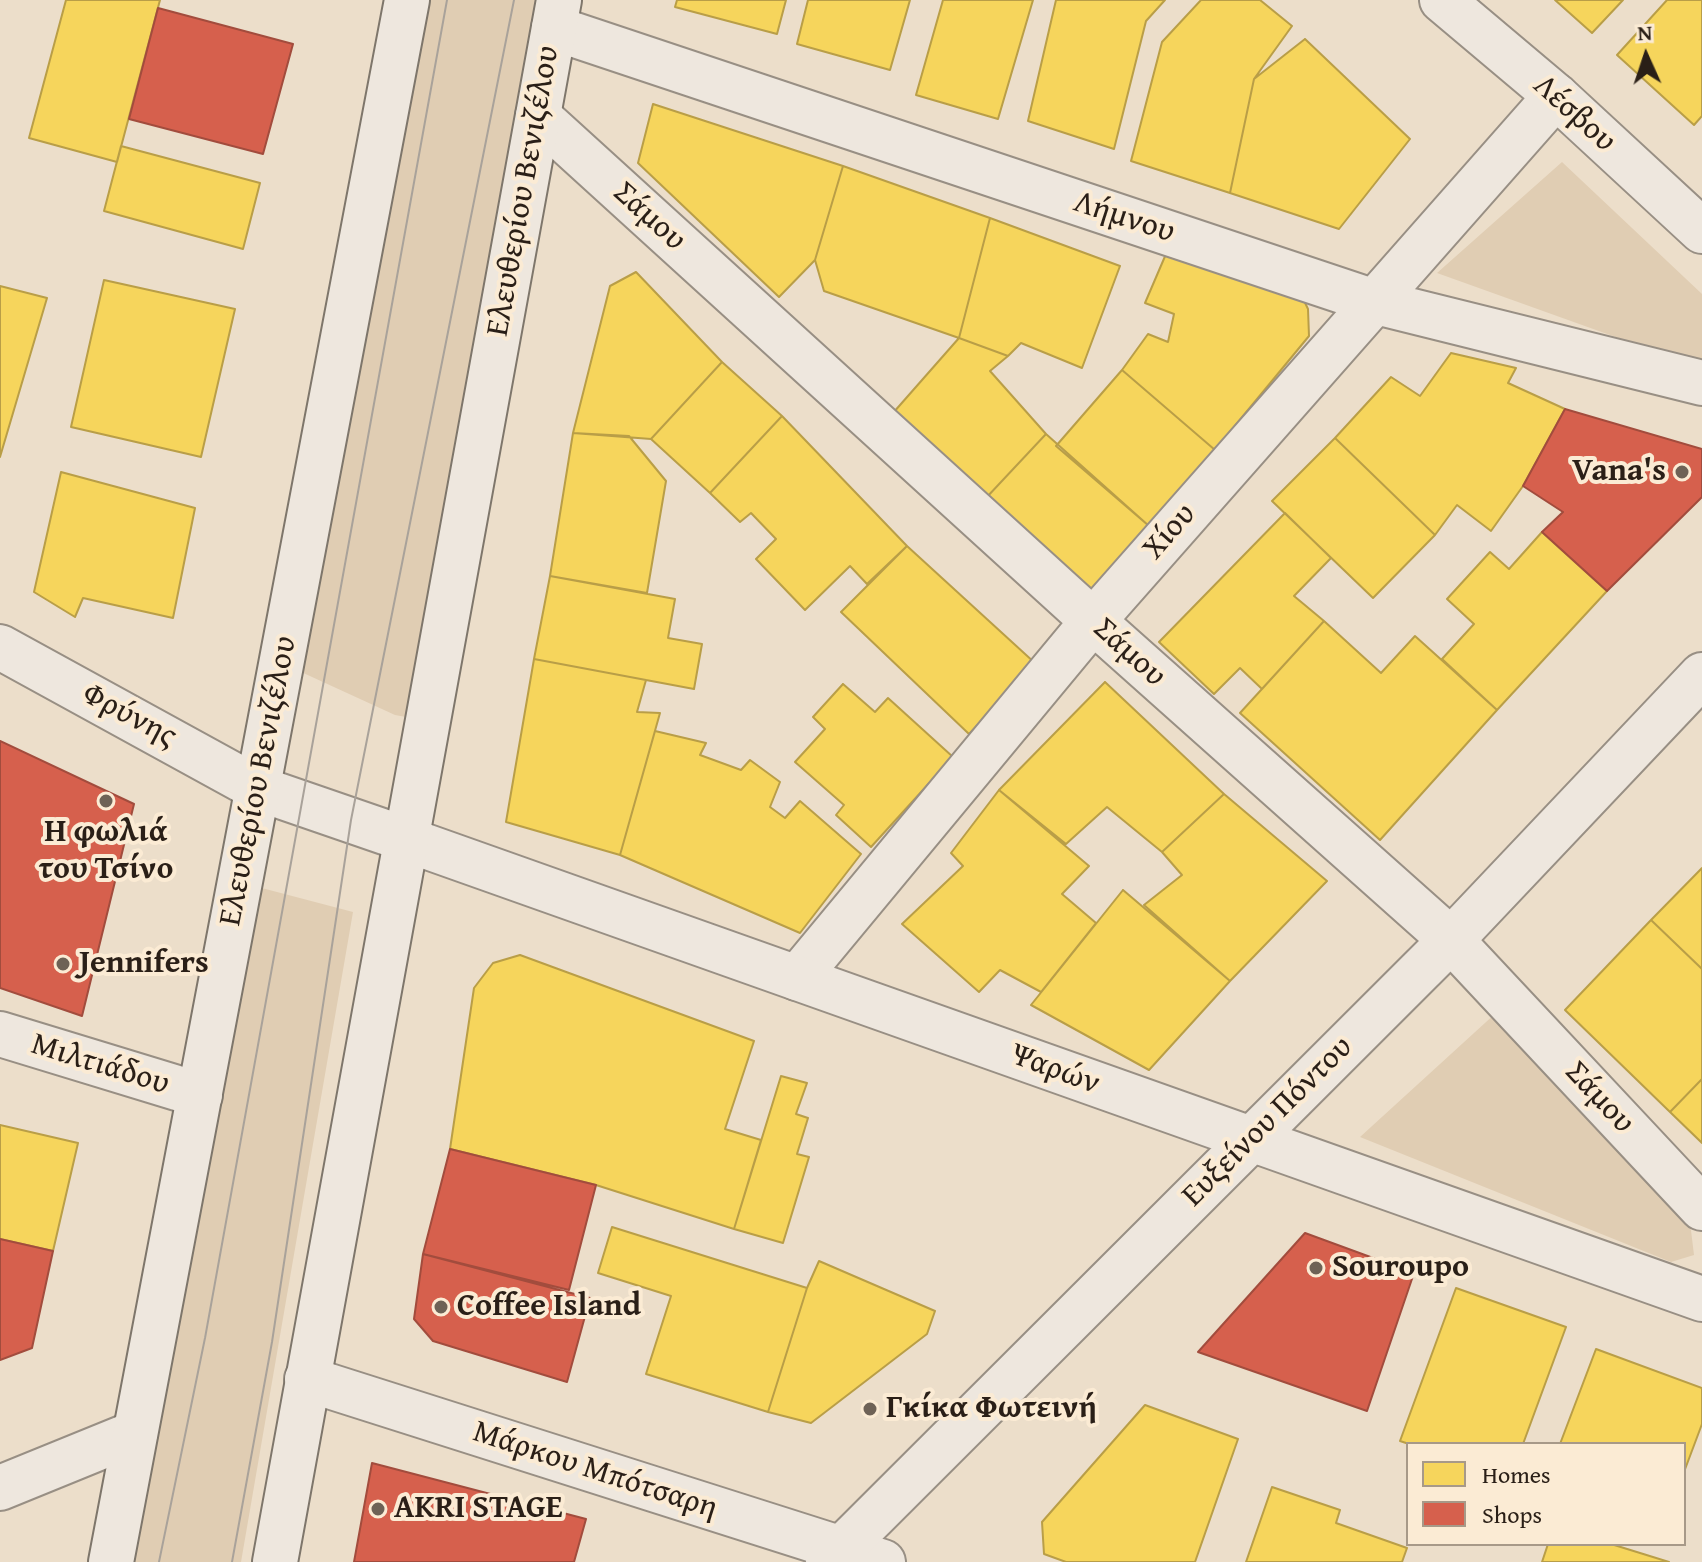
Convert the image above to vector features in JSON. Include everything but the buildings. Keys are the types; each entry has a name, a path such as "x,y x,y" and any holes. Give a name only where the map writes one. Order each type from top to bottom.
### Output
{"street":[{"name":"Ελευθερίου Βενιζέλου","path":"111,1562 407,0"},
{"name":"Λέσβου","path":"1454,5 1702,231"},
{"name":"Ελευθερίου Βενιζέλου","path":"275,1562 556,14"},
{"name":"Λήμνου","path":"556,14 1372,301 1702,383"},
{"name":"Χίου","path":"797,978 1093,621 1372,301 1556,96"},
{"name":"Σάμου","path":"538,116 1093,621 1451,940 1702,1208"},
{"name":"Φρύνης","path":"0,647 257,788 408,840"},
{"name":"Ευξείνου Πόντου","path":"835,1556 1451,940 1702,675"},
{"name":"Ψαρών","path":"408,840 1702,1299"},
{"name":"Μιλτιάδου","path":"0,1034 200,1095"},
{"name":"Μάρκου Μπότσαρη","path":"307,1379 835,1556 883,1562"},
{"path":"0,1488 135,1433"}],"shaded area":[{"path":"427,0 537,0 406,717 395,715 299,671"},
{"path":"1562,162 1702,294 1702,368 1437,273"},
{"path":"258,887 353,912 241,1562 131,1562"},
{"path":"1497,1012 1689,1214 1694,1255 1671,1262 1360,1137"}],"tram line":[{"path":"159,1562 205,1338 447,0"},
{"path":"232,1562 272,1342 351,820 514,0"}],"place":[{"name":"Vana's","path":"1682,472"},
{"name":"Η φωλιά του Τσίνο","path":"106,801"},
{"name":"Jennifers","path":"63,964"},
{"name":"Souroupo","path":"1316,1268"},
{"name":"Coffee Island","path":"441,1307"},
{"name":"Γκίκα Φωτεινή","path":"870,1409"},
{"name":"AKRI STAGE","path":"378,1509"}]}
